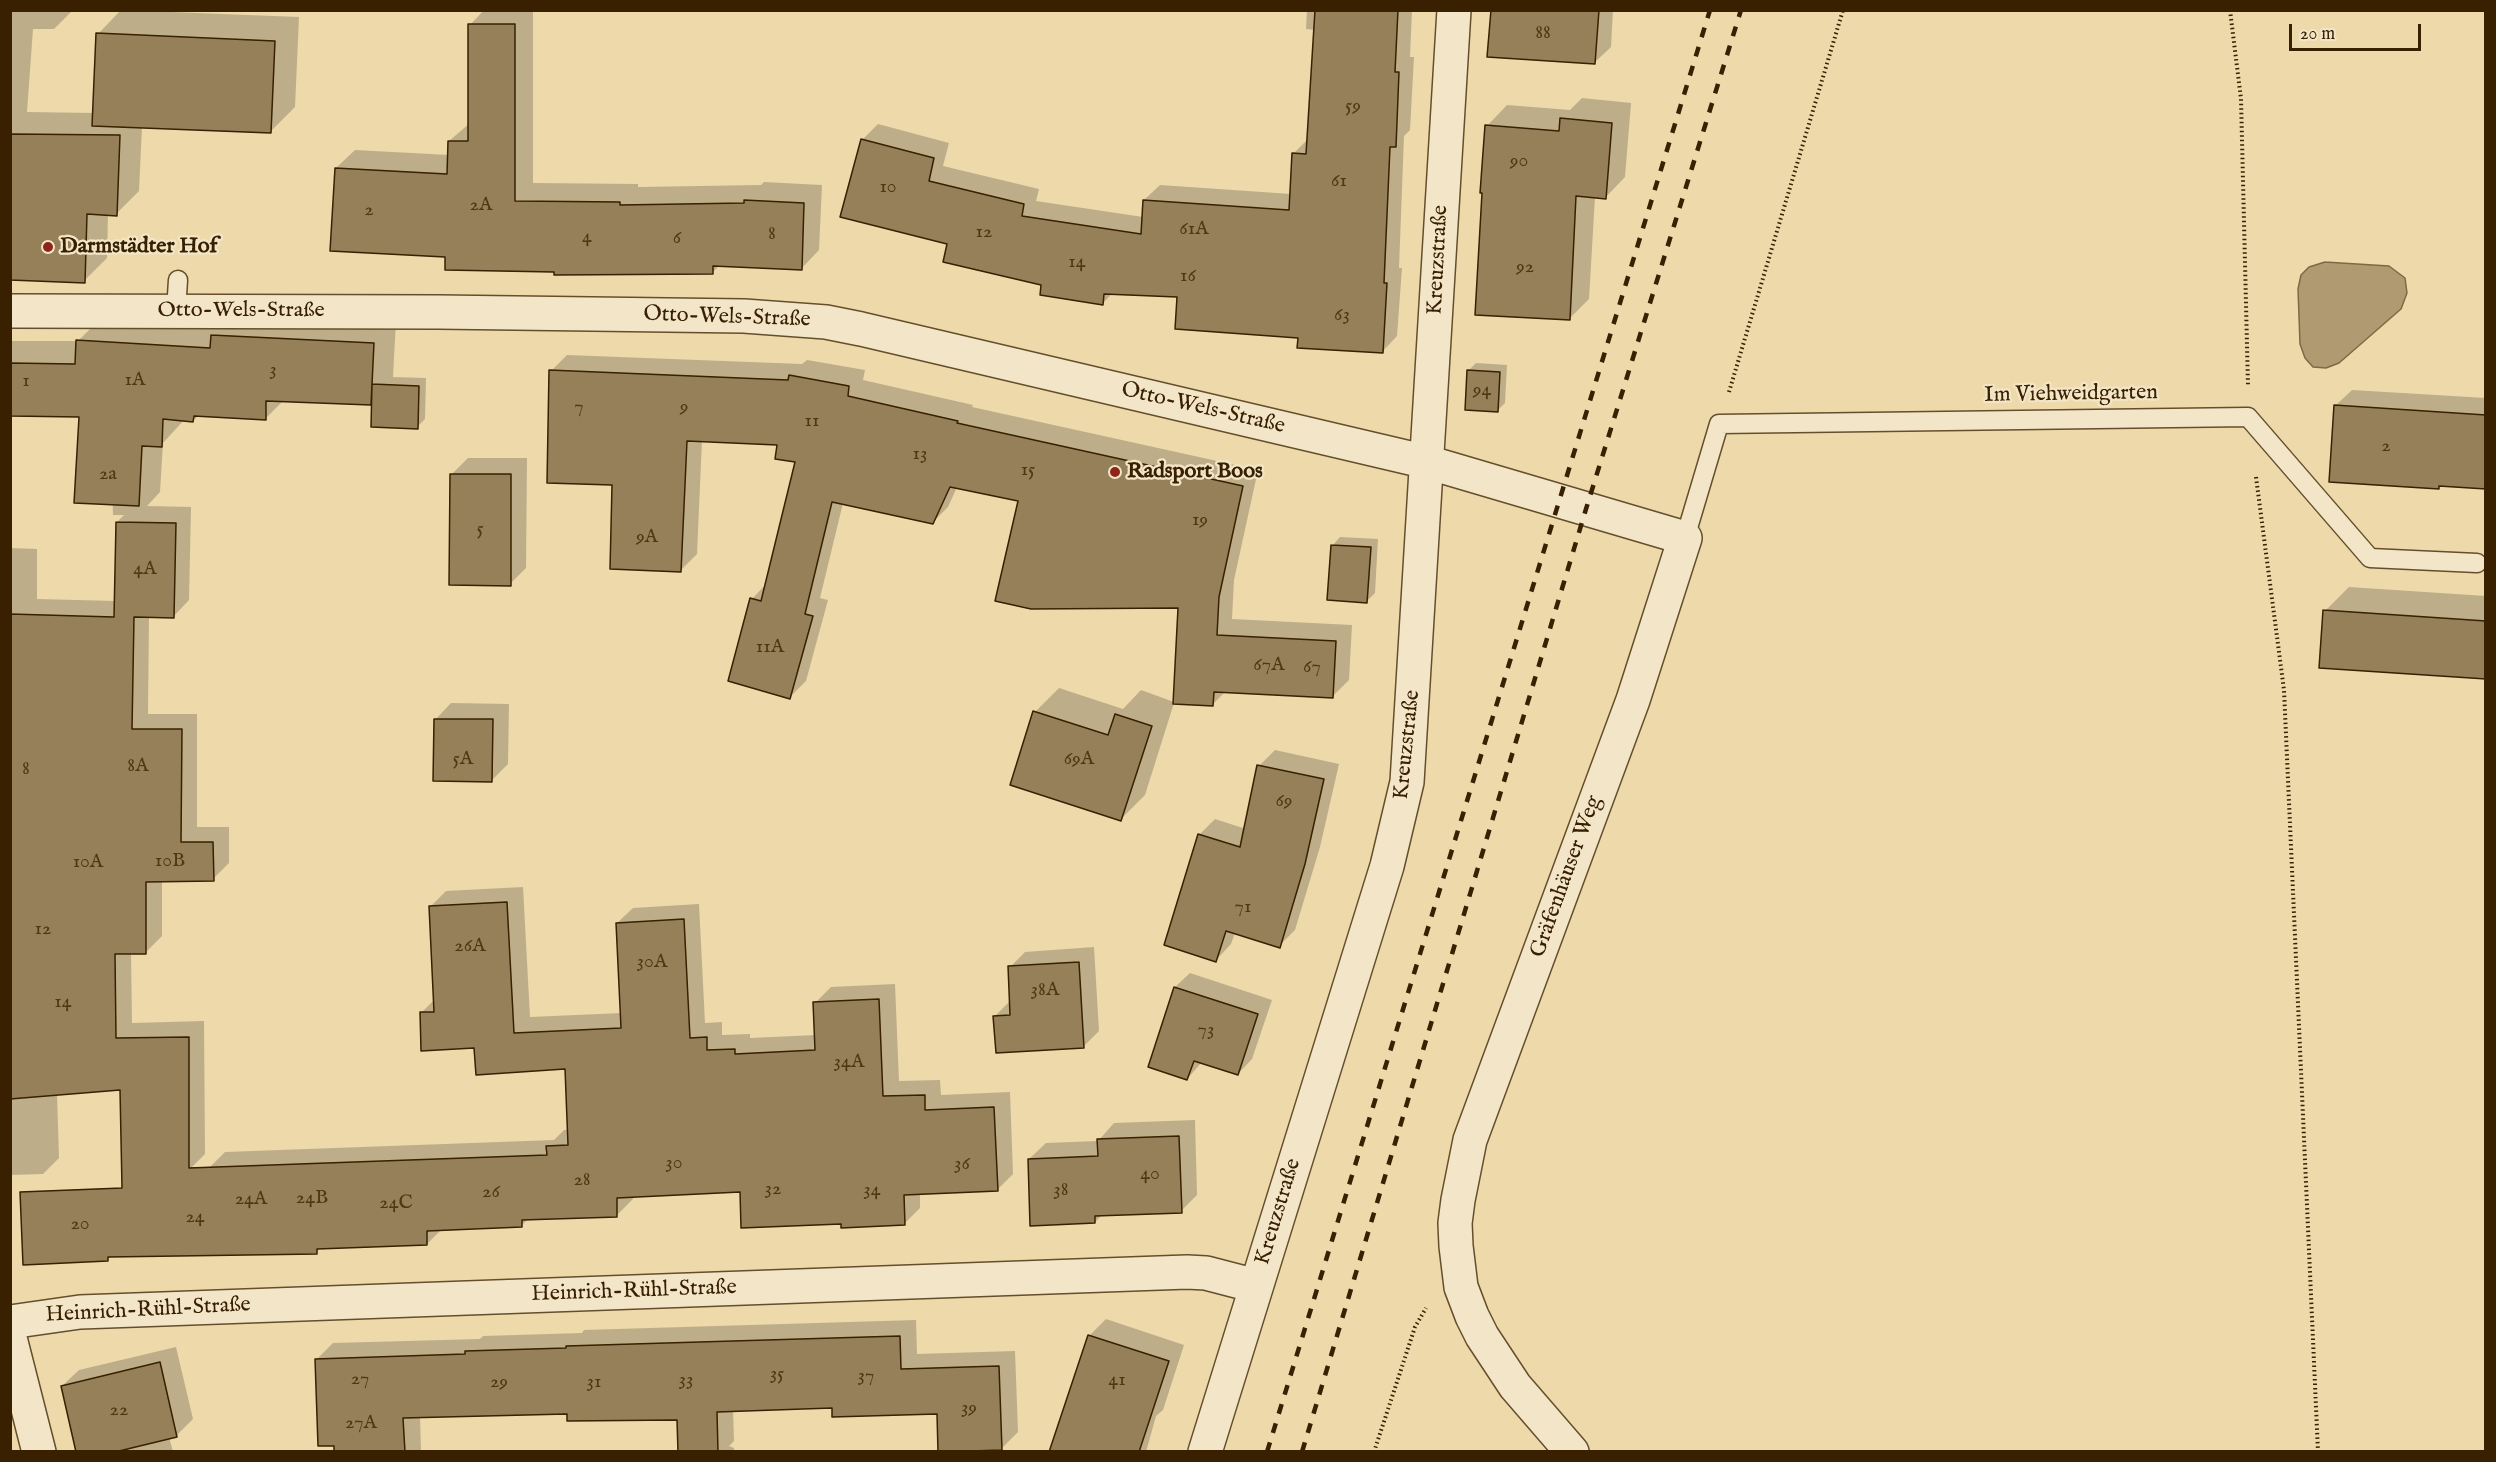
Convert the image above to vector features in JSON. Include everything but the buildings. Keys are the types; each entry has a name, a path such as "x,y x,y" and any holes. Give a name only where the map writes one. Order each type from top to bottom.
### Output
{"street":[{"name":"Kreuzstraße","path":"1205,1452 1399,823 1407,782 1454,10"},
{"name":"Otto-Wels-Straße","path":"10,311 177,296 438,312 744,316 826,322 861,328 1427,462"},
{"path":"1427,462 1686,538"},
{"name":"Gräfenhäuser Weg","path":"1572,1452 1534,1409 1499,1362 1477,1326 1461,1287 1455,1223 1470,1140 1633,700 1686,538"},
{"name":"Heinrich-Rühl-Straße","path":"10,1322 80,1311 1187,1272 1206,1273 1256,1286"},
{"path":"10,1338 39,1452"}],"lane":[{"name":"Im Viehweidgarten","path":"1719,424 2248,417"},
{"path":"2248,417 2370,558 2476,563"},
{"path":"1686,538 1719,424"}],"path":[{"path":"1719,424 1844,10"},
{"path":"2230,10 2241,99 2248,417"},
{"path":"2256,476 2284,690 2318,1452"},
{"path":"1374,1452 1421,1314 1442,1293 1461,1287"}],"shaded area":[{"path":"2325,262 2389,266 2405,278 2407,293 2401,309 2339,363 2326,368 2313,367 2305,358 2300,344 2298,289 2301,275 2309,267"}],"railway":[{"path":"1267,1452 1710,10"},
{"path":"1302,1452 1586,509 1741,10"}],"place":[{"name":"Darmstädter Hof","path":"48,247"},
{"name":"Radsport Boos","path":"1115,472"}]}
